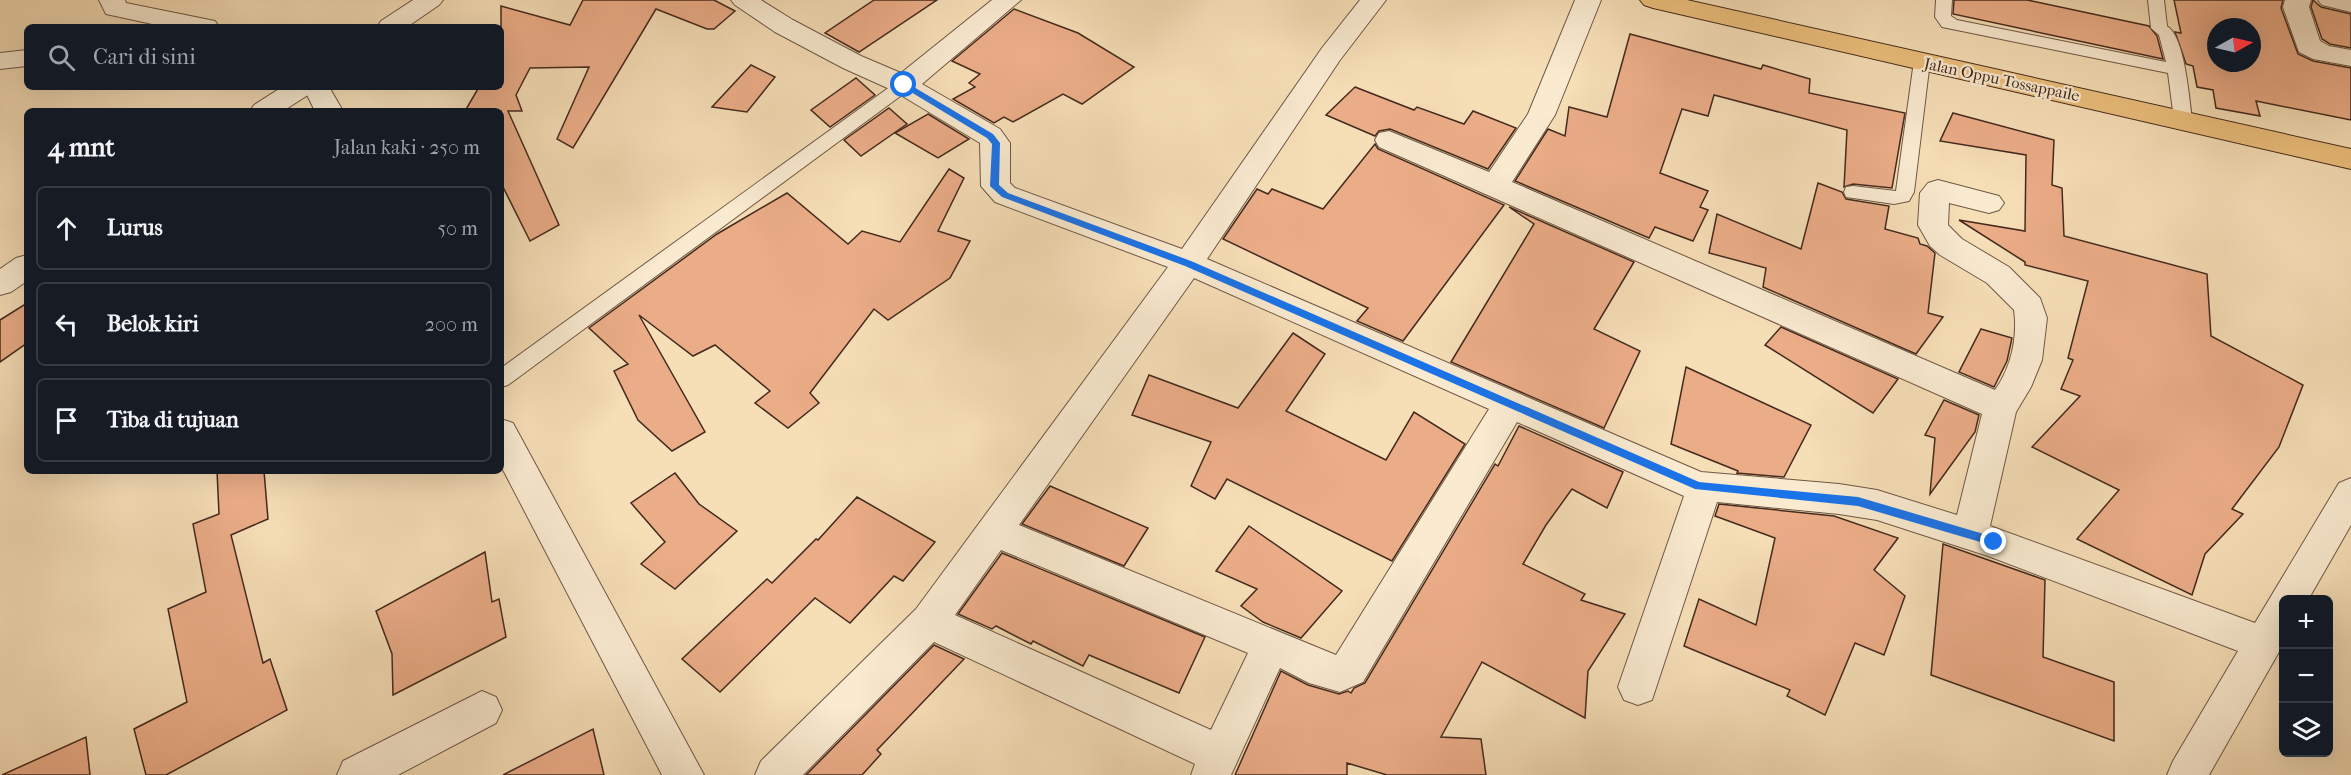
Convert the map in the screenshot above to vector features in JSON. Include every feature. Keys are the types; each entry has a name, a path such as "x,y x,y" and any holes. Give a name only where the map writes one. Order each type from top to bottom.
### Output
{"main road":[{"name":"Jalan Oppu Tossappaile","path":"1653,0 2183,118 2351,159"}],"street":[{"path":"394,24 430,0"},
{"path":"744,0 784,26 852,62 904,85 990,136 996,143 995,186 1005,195 1188,263 1704,488 1858,501 1970,535 2263,642"},
{"path":"904,85 1008,0"},
{"path":"775,775 929,621 1188,263 1332,54 1373,0"},
{"path":"1495,186 1541,115 1588,0"},
{"path":"2298,0 2296,7 2308,46 2322,53 2351,58"},
{"path":"2331,0 2351,4"},
{"path":"100,24 114,4 194,24"},
{"path":"0,61 24,58"},
{"path":"269,108 296,90"},
{"path":"318,90 327,108"},
{"path":"1389,140 2001,407"},
{"path":"1970,535 2001,407 2008,400 2030,351 2029,306 1998,275 1951,247 1936,231 1933,225 1935,193 1938,190 1989,202"},
{"path":"0,284 24,268"},
{"path":"995,531 1271,645 1330,673 1340,674 1349,669 1510,404"},
{"path":"504,439 684,775"},
{"path":"1638,687 1704,488"},
{"path":"2291,595 2348,503"},
{"path":"2187,775 2279,614"},
{"path":"929,621 1214,764 1271,645"},
{"path":"357,775 482,710"}],"lane":[{"path":"1944,0 1943,17 1948,23 2176,69"},
{"path":"2156,0 2159,28 2167,33 2176,69 2183,118"},
{"path":"1853,192 1894,198 1902,196 1905,192 1922,61"},
{"path":"504,377 904,85"}],"building":[{"path":"583,0 714,0 735,11 714,29 707,29 656,9 573,148 557,139 589,67 530,68 516,95 522,111 508,111 559,225 530,241 504,189 504,108 467,108 477,90 504,90 504,24 501,24 501,6 570,25"},
{"path":"874,0 937,0 859,52 825,33"},
{"path":"1954,0 2027,0 2149,26 2157,36 2163,59 1953,14"},
{"path":"2174,0 2283,0 2281,8 2298,54 2313,61 2351,68 2351,120 2256,101 2260,116 2216,108 2213,90 2197,87 2193,66 2186,64 2175,32 2181,33"},
{"path":"2313,0 2321,7 2351,14 2351,48 2330,44 2322,39 2311,7"},
{"path":"1014,9 1078,33 1134,67 1082,104 1063,94 1013,122 1004,117 994,123 953,99 975,87 969,83 980,74 952,61"},
{"path":"1630,34 1761,69 1763,65 1810,79 1809,93 1905,113 1892,188 1853,184 1844,187 1847,130 1714,95 1708,116 1682,109 1660,173 1708,191 1700,207 1708,210 1693,241 1655,227 1649,238 1515,181 1548,129 1565,136 1569,107 1607,117"},
{"path":"751,65 775,77 747,112 712,107"},
{"path":"856,78 875,95 830,127 811,110"},
{"path":"1355,87 1414,110 1417,107 1464,124 1473,111 1516,128 1488,169 1390,129 1379,131 1375,136 1326,115"},
{"path":"889,108 907,124 861,156 844,140"},
{"path":"1953,113 2054,140 2052,185 2062,188 2064,236 2207,274 2211,336 2303,385 2279,447 2232,509 2243,514 2205,554 2192,595 2077,539 2119,490 2032,447 2080,396 2061,389 2073,360 2068,358 2088,281 2025,265 2025,262 1959,220 2025,231 2026,155 1940,141"},
{"path":"928,114 969,139 938,158 895,133"},
{"path":"1375,144 1378,149 1504,205 1403,341 1357,321 1368,308 1223,239 1257,189 1268,194 1272,189 1323,209"},
{"path":"949,169 964,178 938,231 970,241 950,278 888,320 874,309 810,393 819,403 788,428 755,403 770,391 715,345 693,356 639,315 705,432 672,451 638,420 614,371 628,364 589,328 717,234 787,193 848,244 862,231 900,242"},
{"path":"1818,183 1842,192 1846,199 1889,206 1885,229 1918,238 1920,244 1927,246 1935,253 1928,313 1943,317 1916,354 1763,287 1766,268 1709,253 1717,214 1801,249"},
{"path":"1509,207 1634,262 1594,329 1640,351 1604,428 1451,362 1534,224"},
{"path":"24,305 24,345 0,362 0,320"},
{"path":"1781,327 1898,379 1873,413 1765,345"},
{"path":"1981,329 2012,338 2007,361 1994,387 1959,372"},
{"path":"1293,333 1325,354 1286,411 1386,460 1414,412 1465,444 1392,561 1227,479 1215,499 1191,486 1211,442 1132,415 1149,375 1238,408"},
{"path":"1686,367 1811,425 1784,477 1737,473 1738,471 1671,444"},
{"path":"1944,400 1979,415 1975,432 1930,494 1935,438 1925,435"},
{"path":"1519,426 1623,472 1607,508 1572,489 1546,525 1523,564 1585,594 1581,600 1625,614 1588,671 1585,718 1482,662 1441,737 1481,739 1486,775 1387,775 1347,763 1347,775 1235,775 1281,671 1308,685 1339,694 1348,691 1351,693 1354,688 1365,683 1495,464 1498,466"},
{"path":"675,473 699,504 737,531 675,589 641,564 665,542 631,503"},
{"path":"217,474 264,474 268,519 231,535 263,663 270,659 287,710 166,775 146,775 134,729 187,702 168,609 206,592 193,524 219,514"},
{"path":"1050,486 1148,528 1124,566 1022,524"},
{"path":"857,497 935,542 903,581 894,576 850,623 815,598 720,692 682,659 767,579 772,583 816,539 818,540"},
{"path":"1719,504 1834,516 1898,538 1874,570 1905,596 1884,655 1855,643 1825,715 1787,696 1790,690 1684,646 1699,599 1756,625 1775,538 1715,516"},
{"path":"1249,526 1342,591 1301,638 1263,622 1241,606 1257,589 1216,571"},
{"path":"1943,544 2045,580 2043,657 2114,682 2114,741 1931,675"},
{"path":"485,552 492,602 499,599 506,637 393,695 392,654 376,611"},
{"path":"1002,553 1205,637 1179,693 1089,655 1083,666 1033,641 1031,644 996,626 992,629 958,614"},
{"path":"934,645 964,659 877,750 881,754 862,775 806,775"},
{"path":"593,729 604,775 503,775"},
{"path":"86,737 90,775 2,775"}],"route":[{"path":"904,85 990,136 996,143 995,188 1005,195 1188,263 1698,486 1858,501 1994,542"}]}
